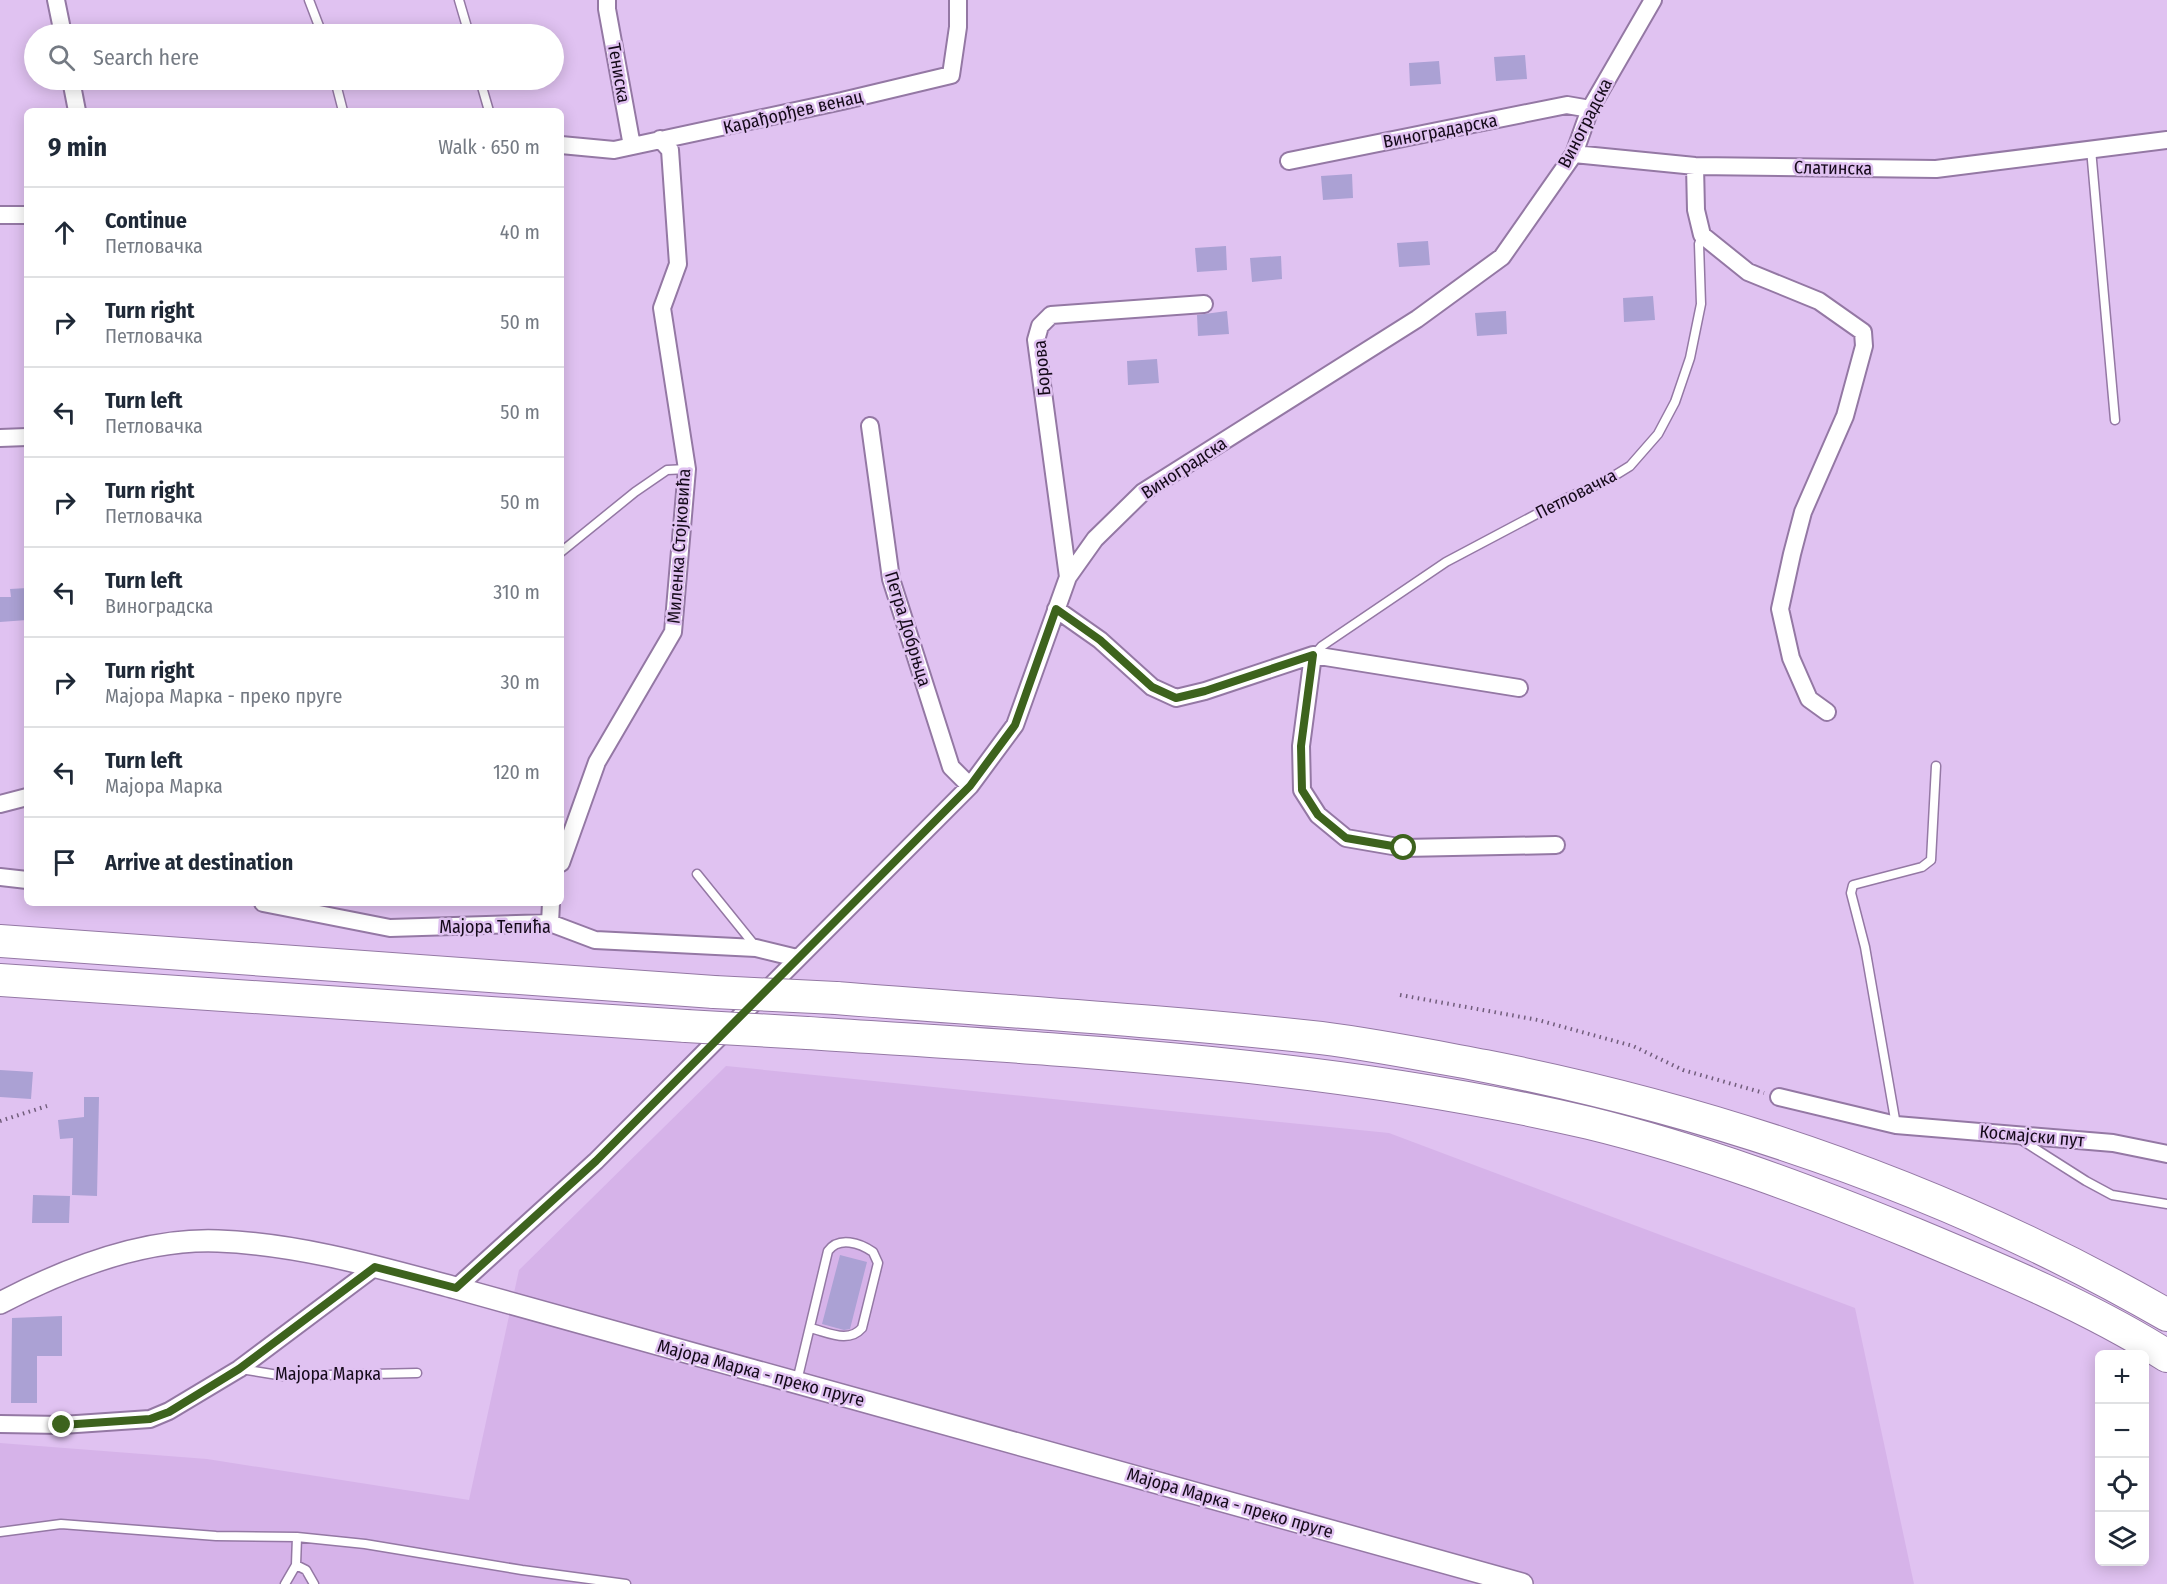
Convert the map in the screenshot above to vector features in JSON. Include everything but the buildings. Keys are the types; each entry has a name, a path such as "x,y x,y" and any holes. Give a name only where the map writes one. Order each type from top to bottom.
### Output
{"highway":[{"path":"0,941 714,992 1124,1018 1402,1050 1568,1083 1722,1125 1812,1154 1948,1206 2024,1241 2167,1315"},
{"path":"0,980 1182,1060 1328,1076 1491,1102 1592,1124 1688,1151 1855,1209 2014,1278 2104,1321 2167,1356"}],"street":[{"path":"56,0 61,24"},
{"name":"Тениска","path":"608,0 607,9 632,146"},
{"name":"Карађорђев венац","path":"564,145 614,150 754,121 951,75 958,27 958,0"},
{"name":"Виноградска","path":"456,1288 596,1161 970,786 1015,725 1068,578 1095,539 1143,492 1417,319 1502,257 1574,154 1590,109 1653,0"},
{"path":"73,90 76,108"},
{"name":"Виноградарска","path":"1289,161 1567,105 1590,109"},
{"name":"Миленка Стојковића","path":"564,855 597,762 673,632 687,469 662,308 678,264 670,150 660,139"},
{"name":"Слатинска","path":"1574,154 1695,166 1936,169 2167,140"},
{"name":"Петловачка","path":"1695,166 1696,210 1702,235"},
{"path":"0,215 24,215"},
{"path":"1702,235 1748,272 1819,301 1863,332 1864,346 1845,416 1803,512 1780,609 1791,658 1809,699 1827,712"},
{"name":"Борова","path":"1068,578 1036,340 1040,326 1051,315 1204,304"},
{"name":"Петра Добрњца","path":"870,426 891,579 951,767 970,786"},
{"path":"0,438 24,437"},
{"name":"Петловачка","path":"1056,609 1100,640 1152,687 1176,698 1205,691 1313,655 1519,688"},
{"path":"1313,655 1301,746 1302,790 1318,815 1346,838 1404,848 1556,845"},
{"path":"0,804 24,798"},
{"path":"0,877 24,880"},
{"name":"Мајора Тепића","path":"278,906 390,928 550,923 595,940 756,948 797,958"},
{"path":"550,906 550,923"},
{"name":"Космајски пут","path":"1779,1097 1896,1125 2113,1143 2167,1154"},
{"name":"Мајора Марка - преко пруге","path":"0,1303 32,1286 79,1266 130,1251 175,1244 216,1241 263,1245 330,1256 456,1288 1522,1584"},
{"name":"Мајора Марка","path":"0,1424 62,1425 150,1419 169,1412 239,1369 375,1267"}],"lane":[{"path":"309,0 318,24"},
{"path":"459,0 465,24"},
{"path":"338,90 342,108"},
{"path":"483,90 488,108"},
{"path":"2091,149 2115,420"},
{"name":"Петловачка","path":"1313,655 1322,646 1446,562 1565,499 1609,479 1630,466 1658,434 1675,402 1690,358 1701,304 1699,244 1702,235"},
{"path":"564,550 635,492 667,470 687,469"},
{"path":"1896,1125 1865,947 1851,893 1852,885 1922,867 1931,860 1936,766"},
{"path":"697,874 756,948"},
{"path":"2014,1135 2112,1195 2167,1204"},
{"path":"796,1383 828,1251 831,1247 852,1242 873,1252 878,1258 878,1263 862,1328 857,1334 846,1337 810,1328"},
{"name":"Мајора Марка","path":"239,1369 284,1376 417,1373"},
{"path":"0,1532 61,1524 216,1536 297,1537 365,1544 522,1570 626,1584"},
{"path":"285,1584 296,1565 297,1537"},
{"path":"296,1565 306,1570 314,1584"}],"path":[{"path":"1400,995 1538,1020 1633,1047 1683,1070 1779,1097"},
{"path":"0,1121 47,1106"}],"shaded area":[{"path":"726,1066 1389,1133 1855,1308 1914,1584 0,1584 0,1443 207,1459 469,1500 519,1270"}],"route":[{"path":"62,1425 150,1419 169,1412 239,1369 375,1267 456,1288 596,1161 970,786 1015,725 1056,609 1100,640 1152,687 1176,698 1205,691 1313,655 1301,746 1302,790 1318,815 1346,838 1404,848"}]}
